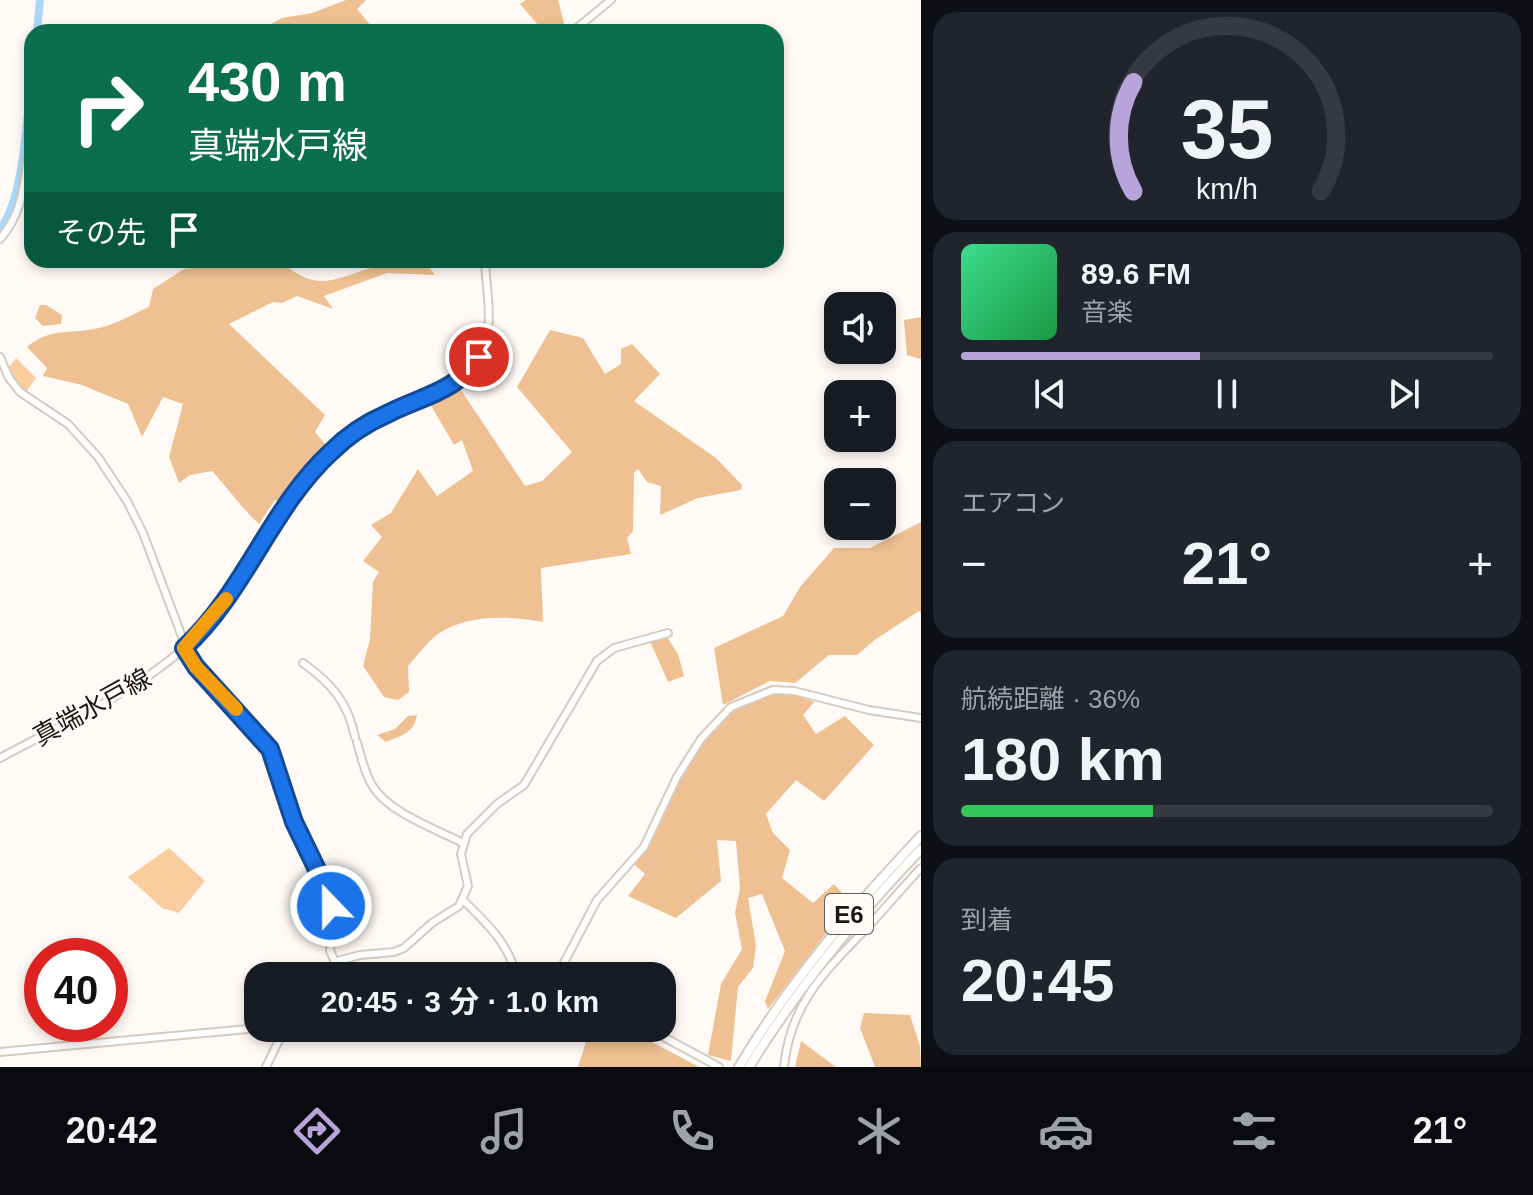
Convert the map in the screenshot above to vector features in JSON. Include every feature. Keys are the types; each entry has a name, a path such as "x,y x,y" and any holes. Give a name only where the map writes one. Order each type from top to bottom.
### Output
{"highway":[{"name":"E6","path":"739,1067 853,910 921,836"},
{"name":"E6","path":"749,1067 787,1000 921,849"}],"street":[{"path":"582,24 611,0"},
{"path":"0,239 13,222 21,204 24,183"},
{"name":"真端水戸線","path":"0,758 145,678 184,648 222,606 304,481 332,451 364,426 447,388 471,368 485,344 489,326 485,268"},
{"path":"0,357 9,378 20,392 68,424 127,501 143,533 184,648 196,667 273,755 297,830 328,894 332,921 330,951 334,962 404,948 432,923 459,906 468,886 462,861 463,843 482,817 524,785 597,661 614,648 668,633"},
{"path":"303,663 335,688 346,705 369,779 382,798 393,807 463,843"},
{"path":"564,962 597,900 644,847 677,777 701,739 731,707 773,690 794,691 906,718 921,718"},
{"path":"784,1067 788,1041 799,1010 815,984 921,868"},
{"path":"463,900 499,937 513,962"},
{"path":"0,1052 244,1029"},
{"path":"266,1067 278,1042"},
{"path":"673,1042 719,1067"}],"shaded area":[{"path":"346,0 366,0 357,9 369,24 271,24 282,18 312,13"},
{"path":"526,0 558,0 564,23 537,24 520,4"},
{"path":"289,268 316,281 336,279 370,268 429,268 435,275 387,273 324,296 333,309 297,296 282,303 273,302 229,324 325,415 315,432 327,446 303,471 282,505 275,500 259,524 212,471 190,475 179,483 169,457 183,404 163,397 142,437 128,404 82,385 43,376 47,368 27,347 51,334 94,329 149,307 153,289 184,269"},
{"path":"40,305 46,305 62,315 61,324 43,326 35,318"},
{"path":"921,317 921,359 907,355 904,320"},
{"path":"550,330 583,338 605,374 621,364 621,349 632,344 660,374 634,401 716,458 742,485 741,490 698,498 660,515 661,486 647,482 638,469 634,473 633,531 627,538 631,554 541,568 543,622 489,618 450,627 434,637 408,666 409,692 398,700 384,697 363,666 370,639 373,582 379,572 363,561 382,537 371,525 391,513 418,469 437,496 473,471 462,440 454,445 429,402 459,387 525,486 542,481 572,452 517,387"},
{"path":"16,358 36,378 26,392 14,380 9,367"},
{"path":"921,522 921,613 919,611 876,639 857,655 829,655 795,683 770,681 723,705 714,648 783,616 800,587 834,548 870,548 886,540 896,540 896,535"},
{"path":"667,637 678,654 684,676 668,682 650,641"},
{"path":"774,693 795,695 814,702 803,715 816,734 845,716 874,745 824,801 796,780 766,814 773,833 790,850 782,878 813,903 834,884 850,902 768,1009 765,1001 785,951 762,894 748,898 756,945 753,968 738,987 731,1061 708,1055 721,984 742,949 735,913 740,888 736,841 717,840 721,881 676,918 628,896 645,874 635,865 701,741 733,709"},
{"path":"417,715 413,726 402,736 386,742 377,735 395,729 408,716"},
{"path":"169,848 205,881 179,913 162,908 128,877"},
{"path":"864,1013 910,1015 920,1046 921,1067 875,1067 860,1028"},
{"path":"801,1041 836,1067 795,1067"},
{"path":"586,1042 652,1042 699,1067 578,1067"}],"waterway":[{"path":"38,24 40,0"},
{"path":"0,229 15,197 24,146"}],"slow traffic":[{"path":"226,599 184,648 196,667 236,709"}],"route":[{"path":"331,906 324,884 300,838 270,749 196,667 184,648 222,606 304,481 332,451 374,420 455,383 479,357"}]}
